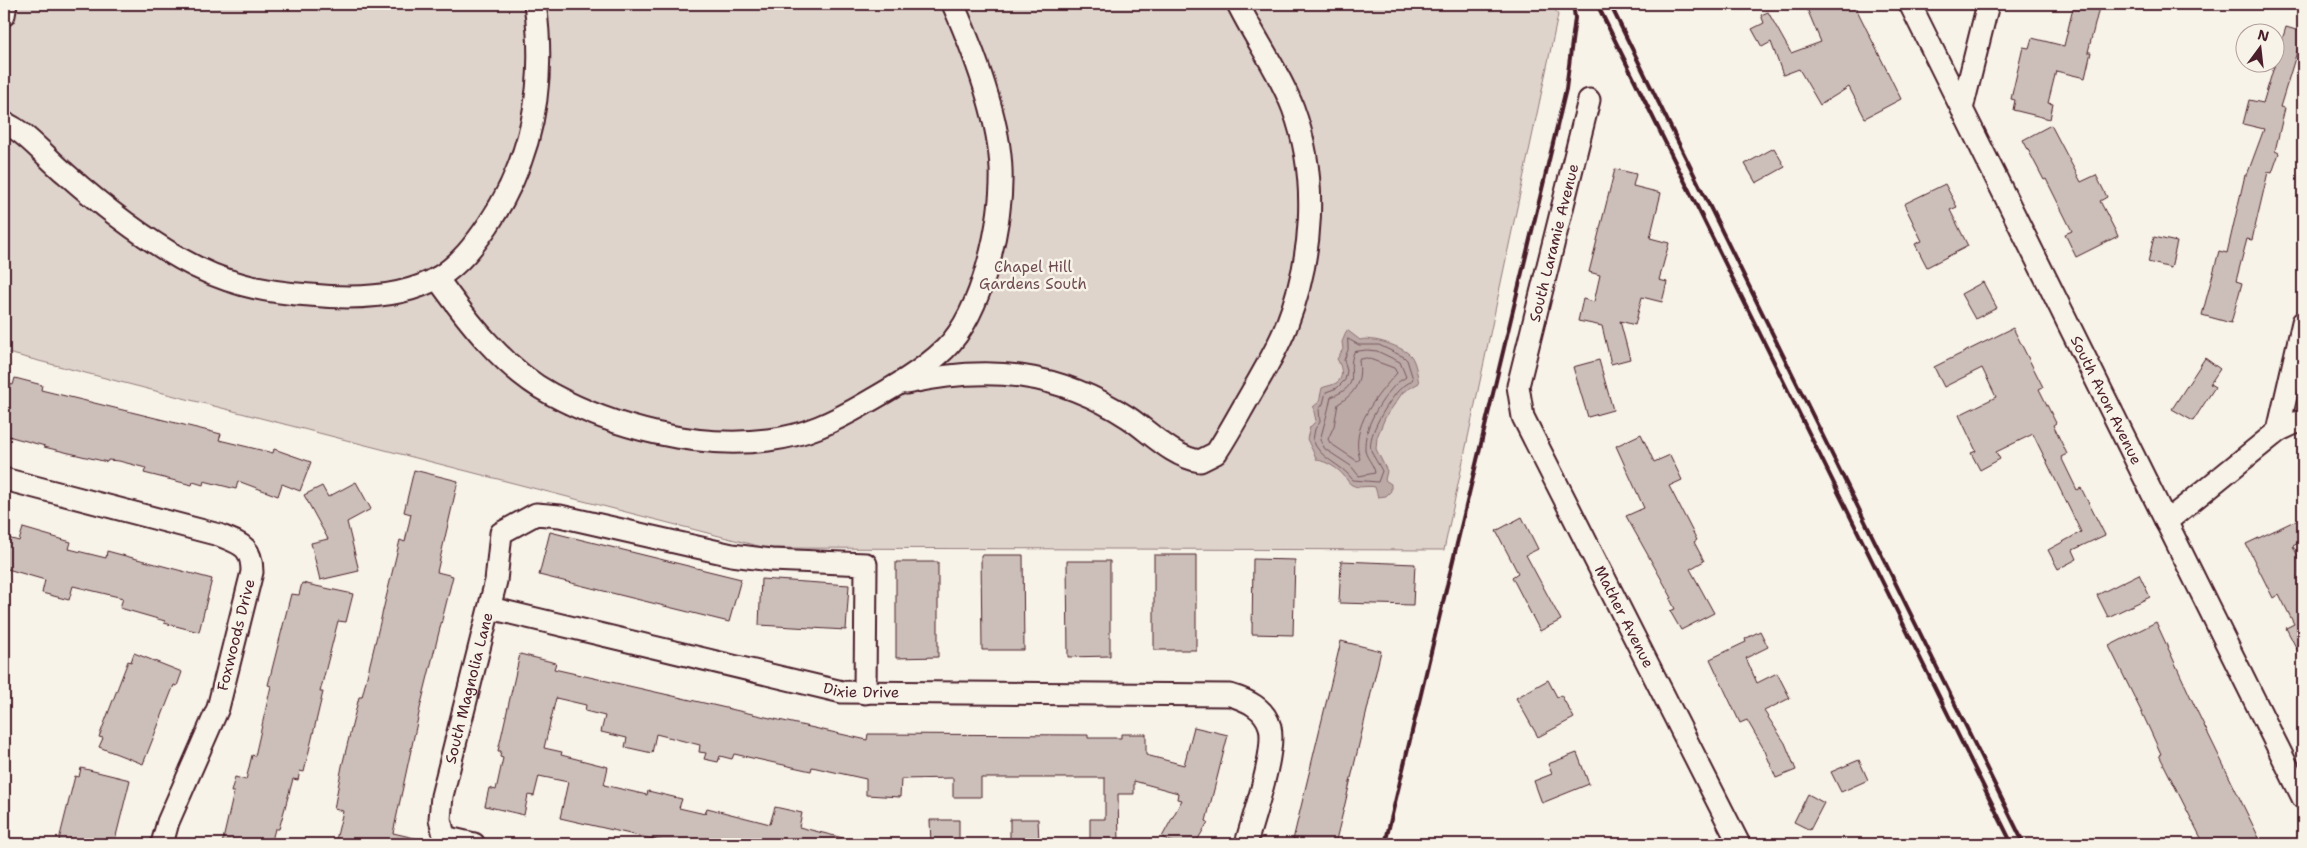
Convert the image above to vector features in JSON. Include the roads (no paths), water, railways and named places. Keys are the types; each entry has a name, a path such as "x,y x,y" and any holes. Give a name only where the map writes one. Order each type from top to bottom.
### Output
{"street":[{"path":"4,15 6,4"},
{"path":"4,122 21,134 90,195 130,226 181,259 232,282 260,290 322,296 351,296 402,290 437,278 452,268 481,234 506,194 522,161 530,137 538,75 540,46 535,4"},
{"path":"437,278 453,300 491,344 529,380 550,394 576,406 632,426 692,438 746,442 798,436 839,419 898,385 946,347 960,328 984,278 997,212 1001,171 998,140 982,82 953,4"},
{"path":"898,385 929,378 982,374 1007,374 1055,382 1082,392 1120,412 1183,456 1200,460 1216,453 1274,354 1286,326 1302,273 1310,224 1308,181 1300,128 1292,106 1268,55 1238,4"},
{"name":"South Avon Avenue","path":"1910,4 2303,798"},
{"path":"1962,109 1988,4"},
{"name":"South Laramie Avenue","path":"1518,386 1589,100"},
{"path":"2278,431 2303,322"},
{"name":"Mather Avenue","path":"1518,386 1523,417 1739,844"},
{"path":"2166,522 2278,431 2295,423 2303,422"},
{"name":"Foxwoods Drive","path":"4,479 219,535 242,545 250,553 252,572 218,708 168,822 162,844"},
{"name":"South Magnolia Lane","path":"445,841 440,819 442,796 490,608 499,563 501,533 536,514 670,540 732,555 771,560 866,564 865,693"},
{"name":"Dixie Drive","path":"490,608 827,690 865,693 1219,694 1242,698 1257,707 1264,715 1270,727 1271,742 1246,844"},
{"path":"445,841 474,844"}],"water":[{"path":"1347,330 1360,340 1379,341 1402,349 1411,356 1416,369 1419,383 1403,392 1385,418 1377,437 1376,449 1387,471 1385,480 1391,484 1391,491 1386,496 1378,497 1375,487 1357,487 1352,485 1336,468 1317,460 1307,439 1310,427 1316,421 1313,407 1319,402 1322,388 1340,380 1342,373 1337,359 1343,349 1342,342"}],"railway":[{"path":"1385,844 1566,89 1575,18 1573,4"},
{"path":"1597,4 2012,844"},
{"path":"1610,4 2024,844"}],"park label":[{"name":"Chapel Hill Gardens South","path":"1033,276"}]}
